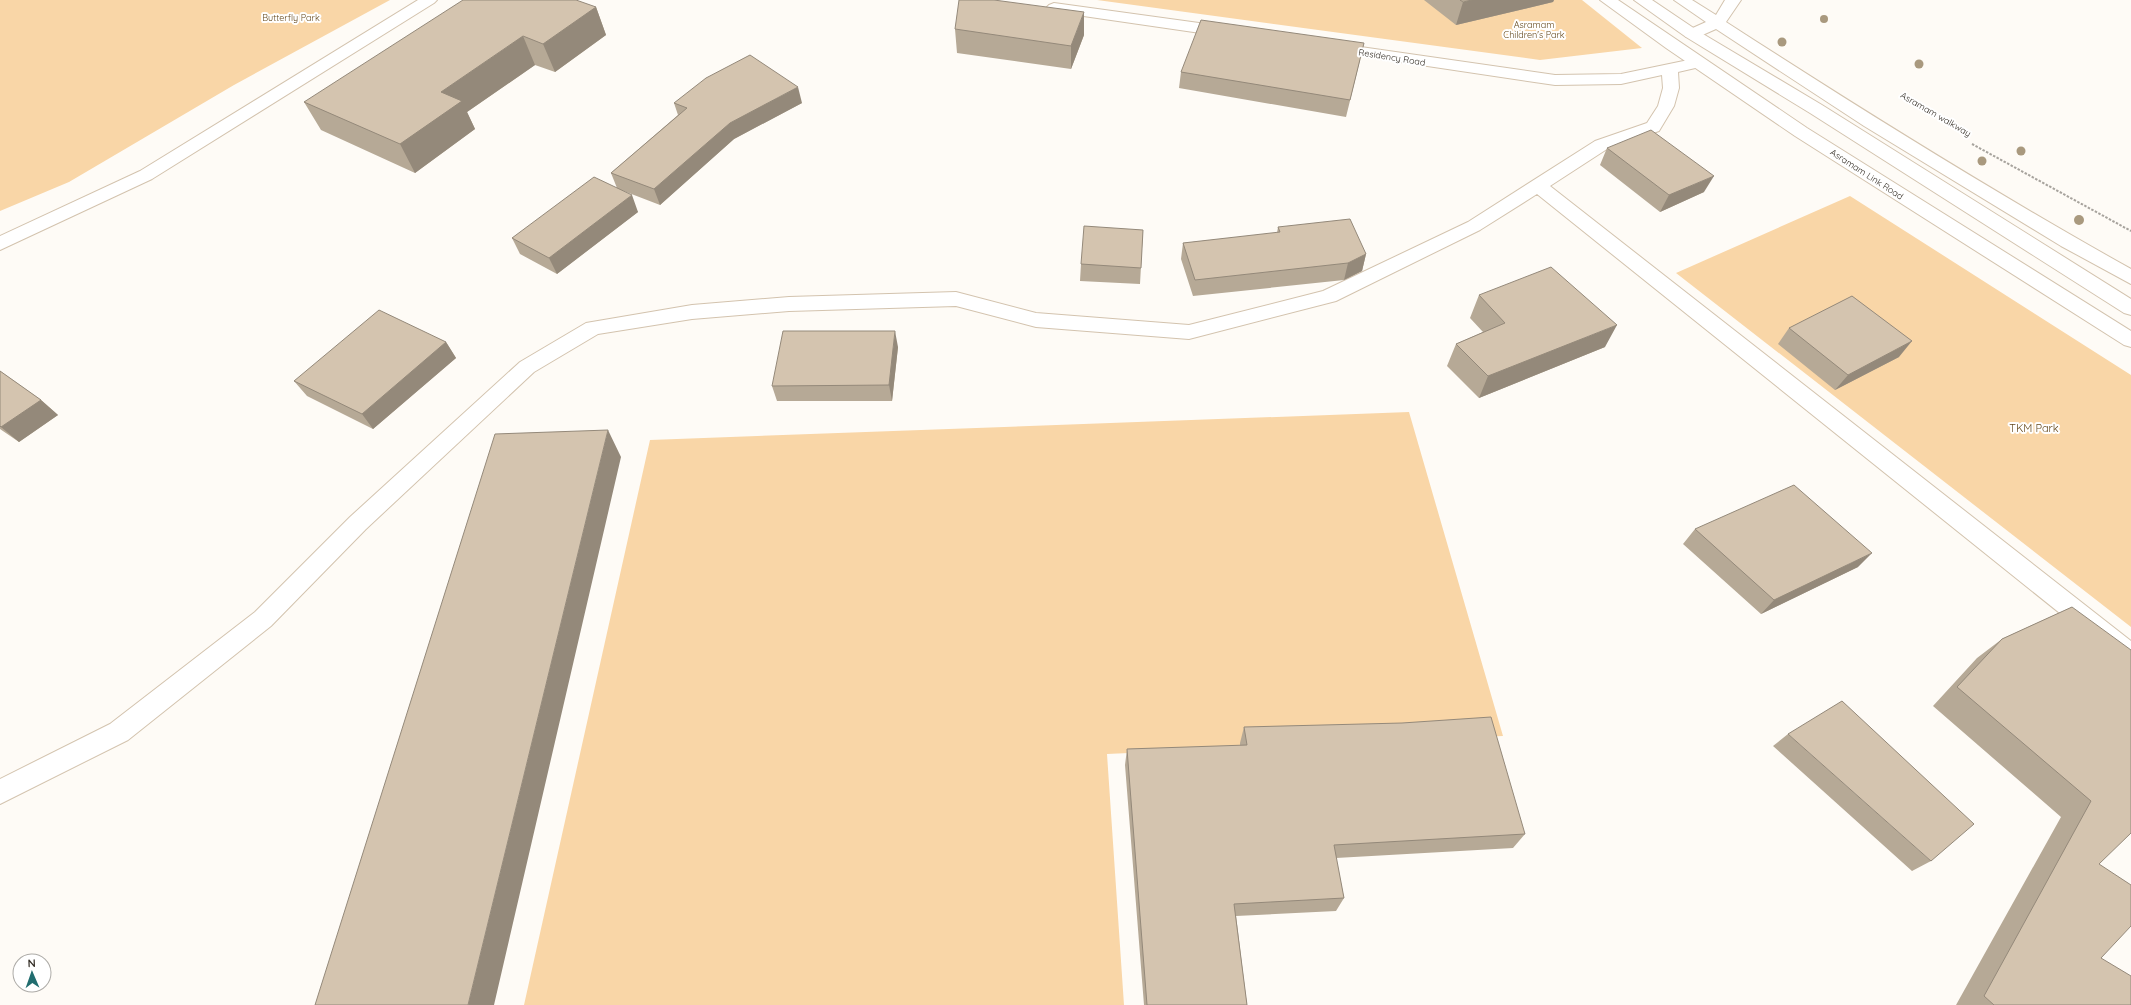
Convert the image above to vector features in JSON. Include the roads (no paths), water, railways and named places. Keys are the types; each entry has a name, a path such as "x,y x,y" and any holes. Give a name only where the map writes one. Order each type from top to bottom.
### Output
{"street":[{"path":"0,244 146,175 429,0"},
{"name":"Asramam Link Road","path":"1608,0 1698,63 1892,191 2131,340"},
{"path":"1642,0 1692,34 2131,308"},
{"path":"1682,0 1877,126 2068,242 2131,277"},
{"path":"1692,34 1718,23 1733,0"},
{"path":"1038,6 1242,34"},
{"name":"Residency Road","path":"1321,46 1555,80 1621,79 1698,63"},
{"path":"0,792 119,732 263,619 358,523 527,367 593,328 692,312 789,304 956,299 1036,320 1189,332 1329,296 1474,226 1601,145 1652,126 1666,106 1671,88 1670,69"},
{"path":"1537,185 2131,655"}],"park label":[{"name":"Butterfly Park","path":"291,17"},
{"name":"Asramam Children's Park","path":"1534,30"},
{"name":"TKM Park","path":"2034,428"}]}
